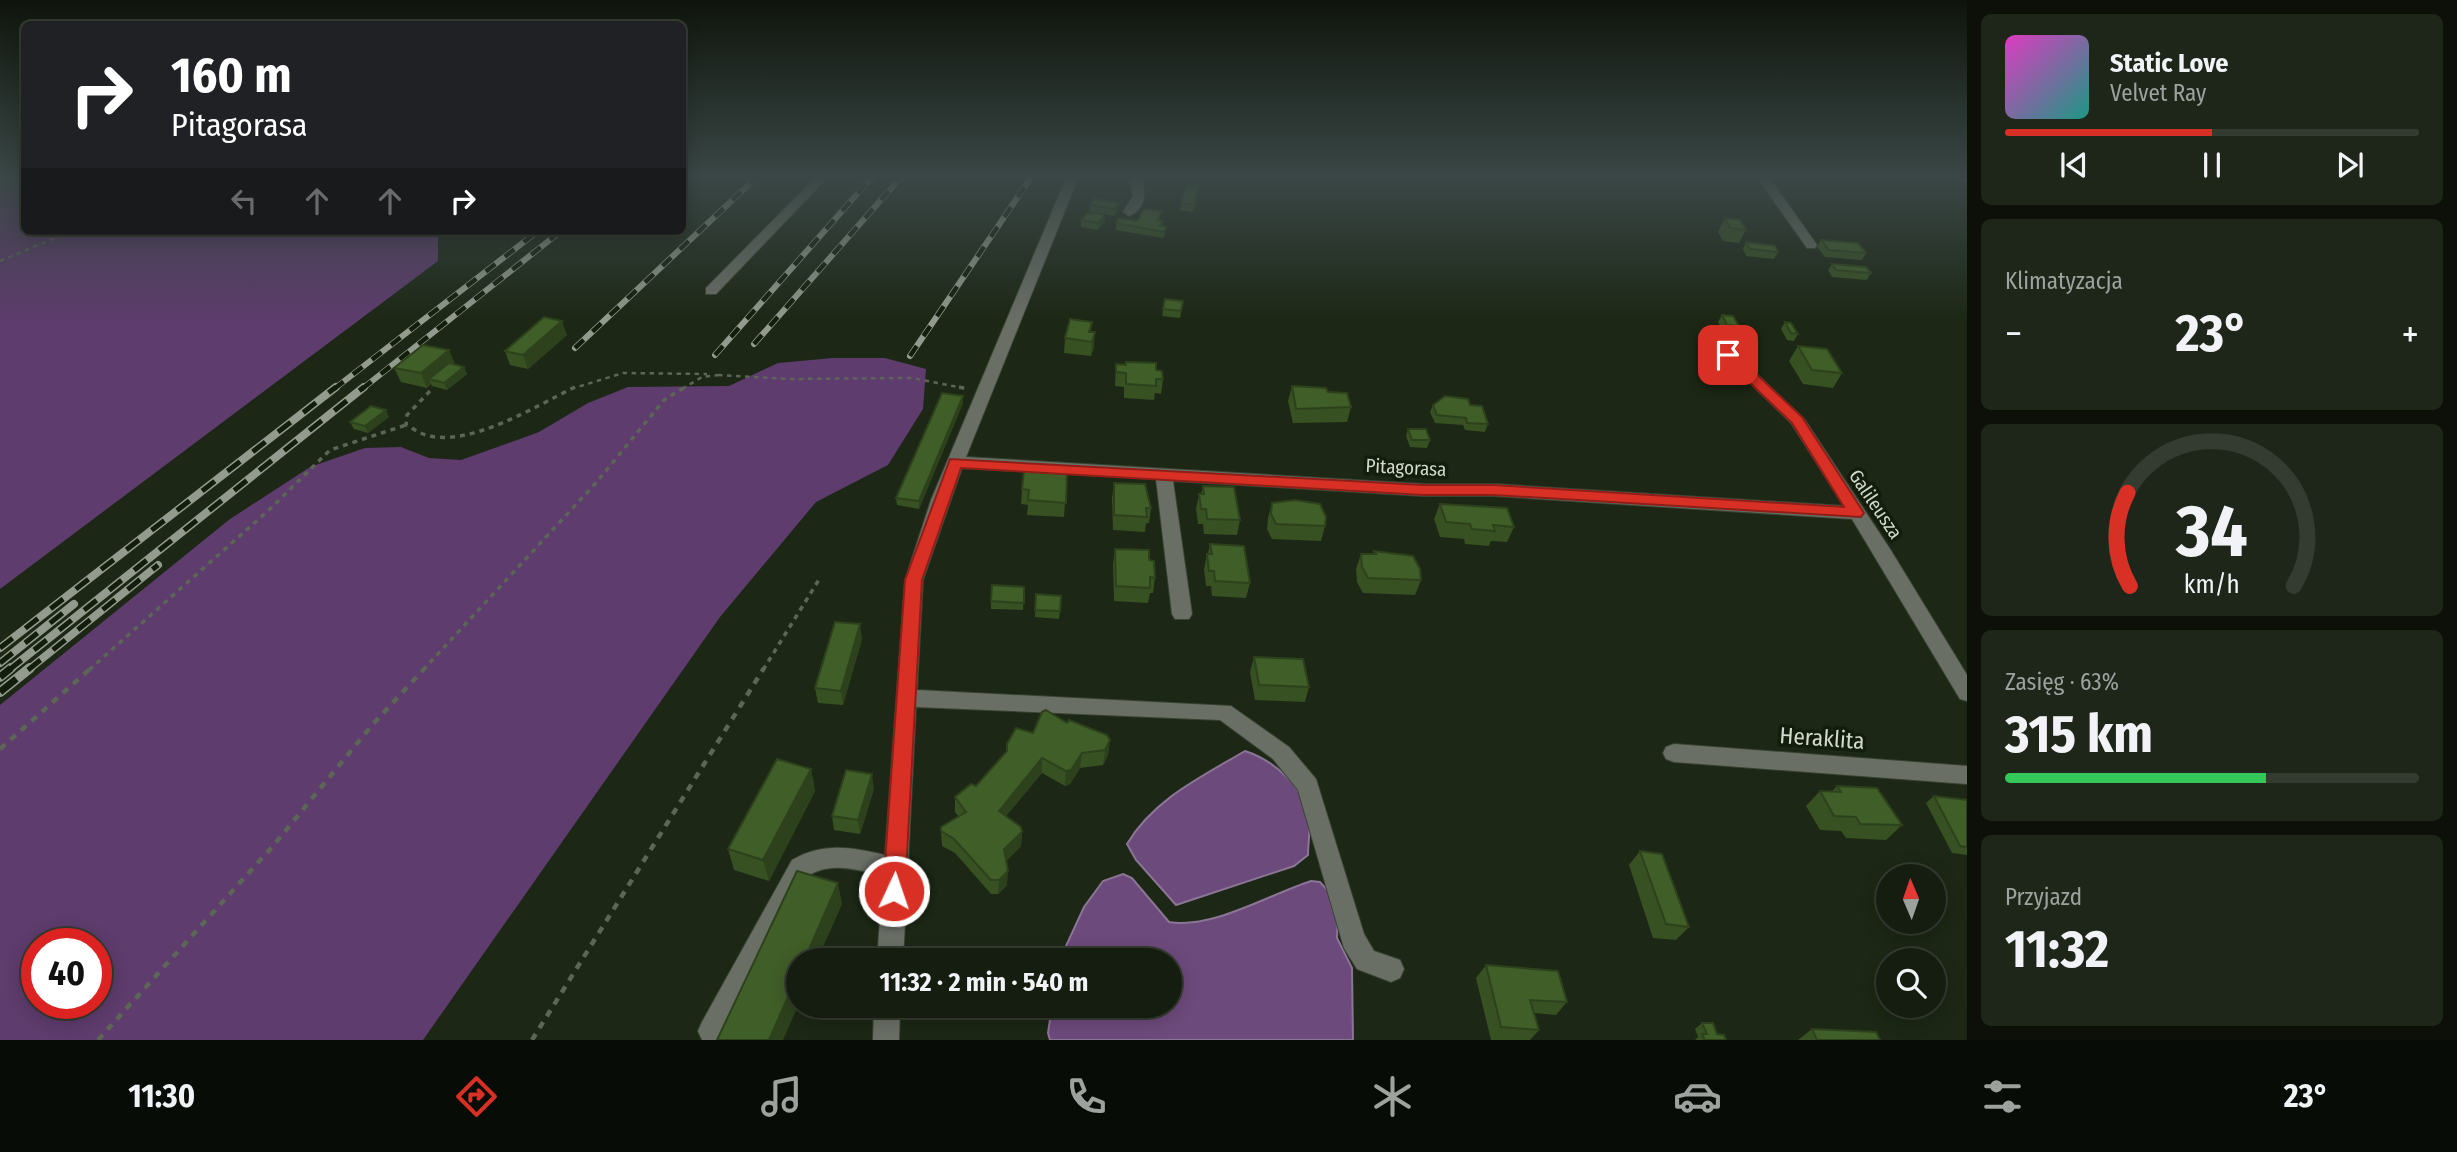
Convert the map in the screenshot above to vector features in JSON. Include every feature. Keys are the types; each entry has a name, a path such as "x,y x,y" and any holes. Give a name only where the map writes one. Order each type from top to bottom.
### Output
{"street":[{"path":"711,291 776,225"},
{"path":"891,948 914,580 955,462 1053,225"},
{"path":"1796,225 1811,245"},
{"name":"Galileusza","path":"1728,355 1797,420 1884,554 1967,693"},
{"name":"Pitagorasa","path":"955,462 1423,490 1494,490 1856,513"},
{"path":"1164,474 1182,614"},
{"path":"905,698 1224,712 1281,753 1308,786 1353,940 1366,960 1391,970"},
{"name":"Heraklita","path":"1674,754 1967,775"},
{"path":"711,1031 800,869 811,859 833,856 895,868"},
{"path":"886,1040 887,1018"}],"path":[{"path":"0,261 62,235"},
{"path":"406,425 414,431 447,437 474,434 596,379 631,371 792,379 912,378 984,393"},
{"path":"98,1040 273,846 373,724 595,484 664,400 702,377 720,375"},
{"path":"406,425 407,415 430,390"},
{"path":"0,749 270,509 330,450 406,425"},
{"path":"532,1040 820,578"}],"shaded area":[{"path":"0,225 21,225 21,235 440,235 438,261 0,589"},
{"path":"833,358 885,358 926,369 923,409 888,465 816,502 720,617 423,1040 0,1040 0,705 230,519 310,467 365,448 401,447 429,458 461,460 539,432 588,403 628,387 729,386 778,363"},
{"path":"1245,751 1276,767 1300,794 1309,816 1308,855 1294,866 1176,905 1136,860 1127,844 1151,814 1180,790"},
{"path":"1123,874 1132,878 1169,922 1186,923 1222,916 1311,881 1320,882 1329,892 1338,914 1337,938 1352,968 1353,1040 1050,1040 1050,1018 1182,1018 1182,948 1065,948 1084,907 1103,881"}],"building":[{"path":"1124,225 1161,225 1166,227 1164,232"},
{"path":"1728,225 1743,225 1746,230 1730,228"},
{"path":"1821,240 1858,243 1866,253 1829,250"},
{"path":"1746,242 1775,246 1778,252 1750,249"},
{"path":"1832,264 1866,267 1871,273 1836,270"},
{"path":"1165,299 1183,301 1181,311 1163,309"},
{"path":"1722,315 1733,316 1739,326 1727,325"},
{"path":"544,317 562,321 523,355 505,351"},
{"path":"1070,319 1092,322 1089,332 1095,332 1092,342 1065,338"},
{"path":"1785,322 1791,323 1798,334 1791,333"},
{"path":"423,345 449,350 421,373 394,368"},
{"path":"1798,346 1827,349 1842,373 1812,370"},
{"path":"1126,362 1156,363 1156,370 1162,371 1163,379 1156,379 1156,386 1126,384 1126,373 1116,372 1116,364 1126,365"},
{"path":"449,363 464,367 444,383 429,379"},
{"path":"1292,386 1326,388 1328,392 1347,393 1351,407 1296,409"},
{"path":"942,393 963,396 919,501 896,498"},
{"path":"1445,396 1468,399 1470,405 1482,406 1488,424 1467,423 1466,418 1437,415 1433,405"},
{"path":"371,406 386,410 365,426 350,422"},
{"path":"1408,429 1426,429 1430,440 1412,440"},
{"path":"1024,471 1067,474 1066,503 1028,500 1029,490 1022,489"},
{"path":"1114,483 1145,484 1151,508 1146,508 1147,517 1114,515"},
{"path":"1203,486 1234,487 1240,520 1207,519 1206,509 1201,509 1199,494 1204,494"},
{"path":"1295,500 1320,504 1326,517 1325,526 1276,524 1271,514 1272,503"},
{"path":"1440,504 1507,508 1514,527 1493,525 1495,531 1472,529 1470,524 1446,522"},
{"path":"1210,544 1244,546 1250,583 1215,581 1214,571 1209,571 1207,554 1212,554"},
{"path":"1115,549 1149,550 1149,560 1154,561 1155,578 1150,577 1150,588 1116,586"},
{"path":"1374,551 1413,556 1420,569 1421,580 1368,578 1362,567 1361,554 1376,554"},
{"path":"992,585 1024,587 1024,603 991,601"},
{"path":"1036,594 1061,596 1060,611 1035,610"},
{"path":"835,622 860,624 841,691 815,688"},
{"path":"1254,657 1303,659 1309,687 1259,685"},
{"path":"1046,710 1067,723 1069,720 1107,735 1110,740 1105,750 1082,753 1071,770 1066,771 1042,758 999,811 1021,827 1022,832 1004,849 1008,871 999,880 991,880 954,839 941,831 941,827 966,812 955,797 971,784 976,786 1007,751 1007,744 1016,728 1033,733 1042,712"},
{"path":"777,759 811,769 763,860 728,849"},
{"path":"846,770 872,774 858,820 832,816"},
{"path":"1837,786 1877,788 1902,825 1860,824 1856,817 1834,816 1820,791 1841,792"},
{"path":"1934,796 1967,800 1967,847 1960,846"},
{"path":"1640,851 1662,854 1689,927 1666,924"},
{"path":"797,871 838,883 810,948 786,948 786,1001 769,1040 717,1040"},
{"path":"1486,965 1558,971 1567,1002 1530,1000 1539,1030 1501,1027"},
{"path":"1702,1023 1713,1023 1717,1034 1724,1035 1726,1040 1705,1040 1702,1034 1707,1034"},
{"path":"1812,1029 1876,1032 1880,1040 1817,1040"}],"railway":[{"path":"575,348 706,225"},
{"path":"715,355 830,225"},
{"path":"754,344 859,225"},
{"path":"910,356 999,225"},
{"path":"334,389 533,235"},
{"path":"362,389 556,235"},
{"path":"0,648 336,387"},
{"path":"9,670 364,387"},
{"path":"28,670 158,565"},
{"path":"0,663 74,604"},
{"path":"0,677 11,668"},
{"path":"0,692 30,668"}],"route":[{"path":"894,891 914,580 955,462 1423,490 1494,490 1856,513 1797,420 1728,355"}]}
